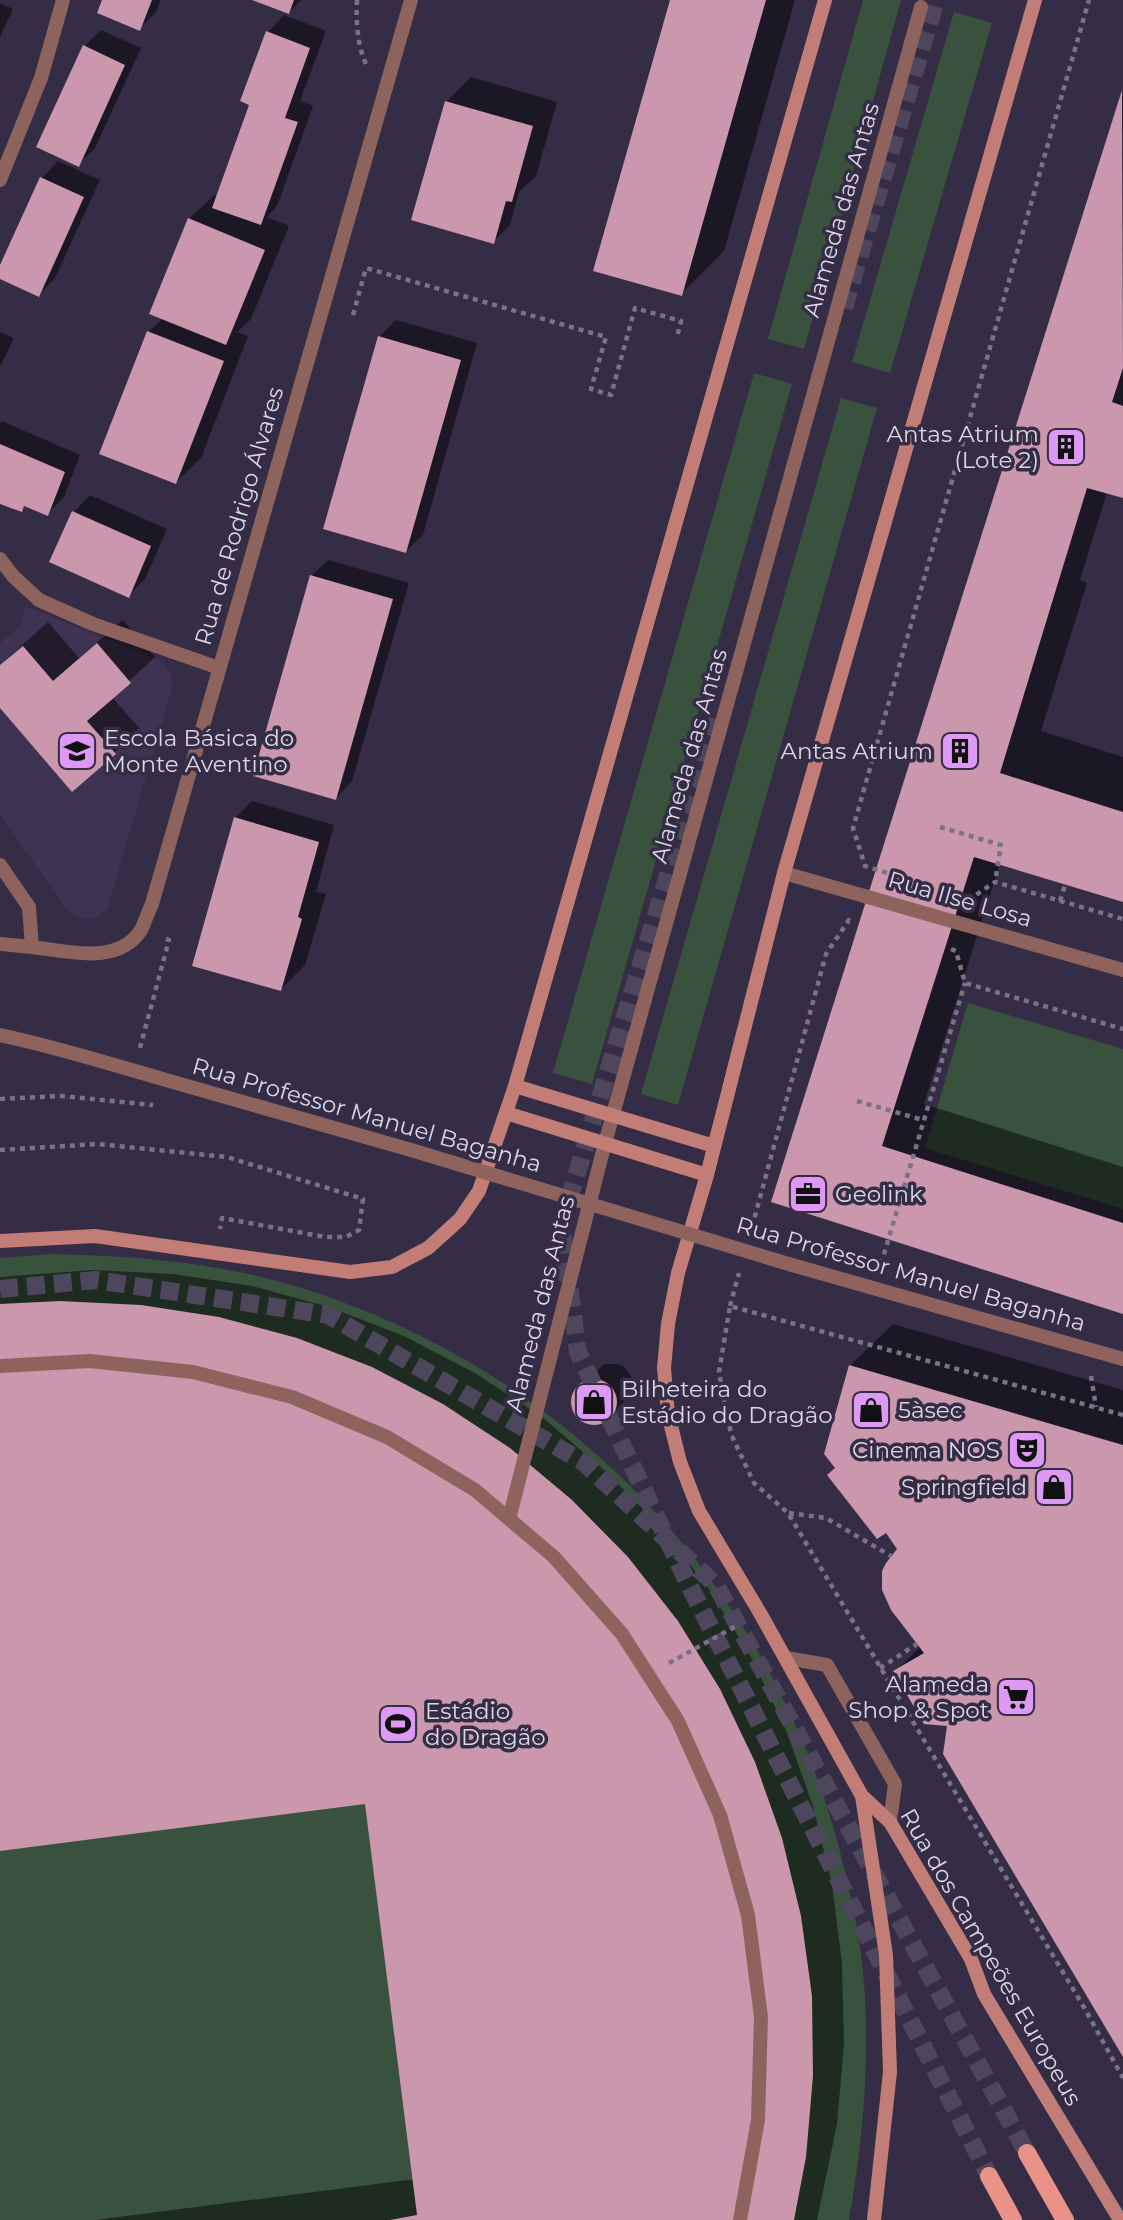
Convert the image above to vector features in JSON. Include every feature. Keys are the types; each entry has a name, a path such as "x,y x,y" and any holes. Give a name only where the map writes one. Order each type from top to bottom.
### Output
{"main road":[{"path":"0,1241 95,1236 350,1272 393,1267 428,1248 460,1219 479,1191 514,1086 825,0"},
{"path":"506,1113 707,1175 784,873 1035,0"},
{"path":"514,1086 714,1146"},
{"name":"Rua dos Campeões Europeus","path":"707,1175 678,1273 668,1324 664,1368 668,1414 680,1462 699,1511 786,1658 862,1796 890,1822 971,1959 984,1994 1120,2220"},
{"path":"862,1796 886,1955 890,2072 874,2220"},
{"path":"1027,2153 1065,2220"},
{"path":"989,2176 1013,2220"}],"street":[{"path":"0,180 41,78 63,0"},
{"name":"Rua de Rodrigo Álvares","path":"0,943 93,954 124,947 140,930 152,904 411,0"},
{"name":"Alameda das Antas","path":"509,1520 605,1143 921,7"},
{"path":"0,558 13,576 39,600 93,624 219,668"},
{"path":"0,865 29,907 32,947"},
{"name":"Rua Ilse Losa","path":"784,873 1123,970"},
{"name":"Rua Professor Manuel Baganha","path":"0,1035 124,1066 793,1265 1123,1359"},
{"path":"0,1366 90,1361 180,1370 292,1397 387,1437 475,1490 554,1557 622,1634 678,1721 720,1815 748,1915 761,2017 758,2120 740,2220"},
{"path":"786,1658 827,1665 895,1784 890,1822"}],"path":[{"path":"357,0 360,52 370,74 387,82"},
{"path":"911,880 865,866 853,828 1089,0"},
{"path":"353,315 366,268 606,337 591,389 611,395 635,308 681,321 677,337"},
{"path":"940,827 1000,845 996,882"},
{"path":"958,895 970,899 996,882 1123,919"},
{"path":"1060,901 1065,885"},
{"path":"752,1227 826,954 849,920 860,923"},
{"path":"139,1047 169,940"},
{"path":"879,1269 965,983 956,951 944,947"},
{"path":"965,983 1123,1029"},
{"path":"0,1099 61,1097 154,1105"},
{"path":"857,1101 923,1120"},
{"path":"0,1150 98,1144 227,1157 363,1199 359,1230 346,1237 325,1237 222,1218 214,1253"},
{"path":"741,1266 730,1306 719,1372 731,1434 754,1483 788,1513 1085,2009 1123,2078"},
{"path":"730,1306 1123,1415"},
{"path":"788,1513 826,1518 891,1556"},
{"path":"648,1675 760,1613"},
{"path":"880,1668 917,1644"}],"shaded area":[{"name":"Escola Básica do Monte Aventino","path":"26,606 163,662 171,675 172,688 107,910 94,919 81,918 67,910 0,814 0,643 20,626"}],"green space":[{"path":"863,0 901,0 804,349 768,339"},
{"path":"954,12 992,23 890,373 852,362"},
{"path":"754,373 792,384 592,1084 553,1073"},
{"path":"841,398 877,408 678,1105 641,1094"},
{"path":"968,1003 1123,1049 1123,1209 925,1148"},
{"name":"Estádio do Dragão","path":"52,1254 114,1256 235,1271 295,1286 396,1324 489,1374 574,1435 650,1507 717,1588 772,1677 815,1773 846,1876 860,1951 866,2025 863,2109 849,2220 0,2220 0,1258"}],"building":[{"path":"102,0 152,0 140,31 97,13"},
{"path":"252,0 294,0 289,14"},
{"path":"670,0 766,0 682,296 593,271"},
{"path":"266,31 310,48 285,118 298,122 261,225 212,208 249,105 240,101"},
{"path":"83,45 125,65 79,167 36,147"},
{"path":"1122,90 1123,368 1112,402 1123,406 1123,498 1087,488 1000,773 1123,812 1123,902 974,857 882,1146 1123,1223 1123,1314 771,1202"},
{"path":"445,101 533,126 512,202 506,201 494,244 411,220"},
{"path":"40,177 84,197 39,297 0,279 0,265"},
{"path":"188,218 265,250 226,345 149,314"},
{"path":"147,331 224,361 176,484 99,454"},
{"path":"378,336 461,360 406,553 323,529"},
{"path":"0,444 65,472 48,516 24,506 22,512 0,504"},
{"path":"72,511 151,546 129,598 49,562"},
{"path":"310,575 393,599 336,800 253,776"},
{"path":"97,643 131,683 87,721 116,754 72,792 0,708 0,665 23,646 53,681"},
{"path":"234,817 319,842 298,917 302,919 281,991 192,966"},
{"name":"Estádio do Dragão","path":"60,1301 141,1305 219,1317 297,1338 372,1367 443,1404 510,1448 572,1500 628,1557 678,1621 720,1689 755,1762 782,1838 801,1916 812,1996 813,2076 806,2157 794,2220 390,2220 417,2215 365,1804 0,1851 0,1304"},
{"name":"Alameda Shop & Spot","path":"849,1365 1123,1445 1123,2057 943,1754 947,1726 924,1724 893,1671 924,1653 891,1610 882,1590 882,1571 897,1549 886,1533 877,1539 827,1475 835,1468 824,1454"},
{"name":"Bilheteira do Estádio do Dragão","path":"594,1379 610,1386 617,1402 610,1418 594,1425 578,1418 571,1402 578,1386"}],"tunnel":[{"path":"844,308 936,0"},
{"path":"716,719 561,1225 578,1352 688,1583 989,2176"},
{"path":"0,1289 96,1280 328,1315 583,1462 716,1585 1027,2153"}],"place":[{"name":"Antas Atrium (Lote 2)","path":"1066,447"},
{"name":"Escola Básica do Monte Aventino","path":"77,751"},
{"name":"Antas Atrium","path":"960,751"},
{"name":"Geolink","path":"808,1194"},
{"name":"Bilheteira do Estádio do Dragão","path":"594,1402"},
{"name":"5àsec","path":"871,1410"},
{"name":"Cinema NOS","path":"1027,1450"},
{"name":"Springfield","path":"1054,1487"},
{"name":"Alameda Shop & Spot","path":"1016,1697"},
{"name":"Estádio do Dragão","path":"398,1724"}]}
